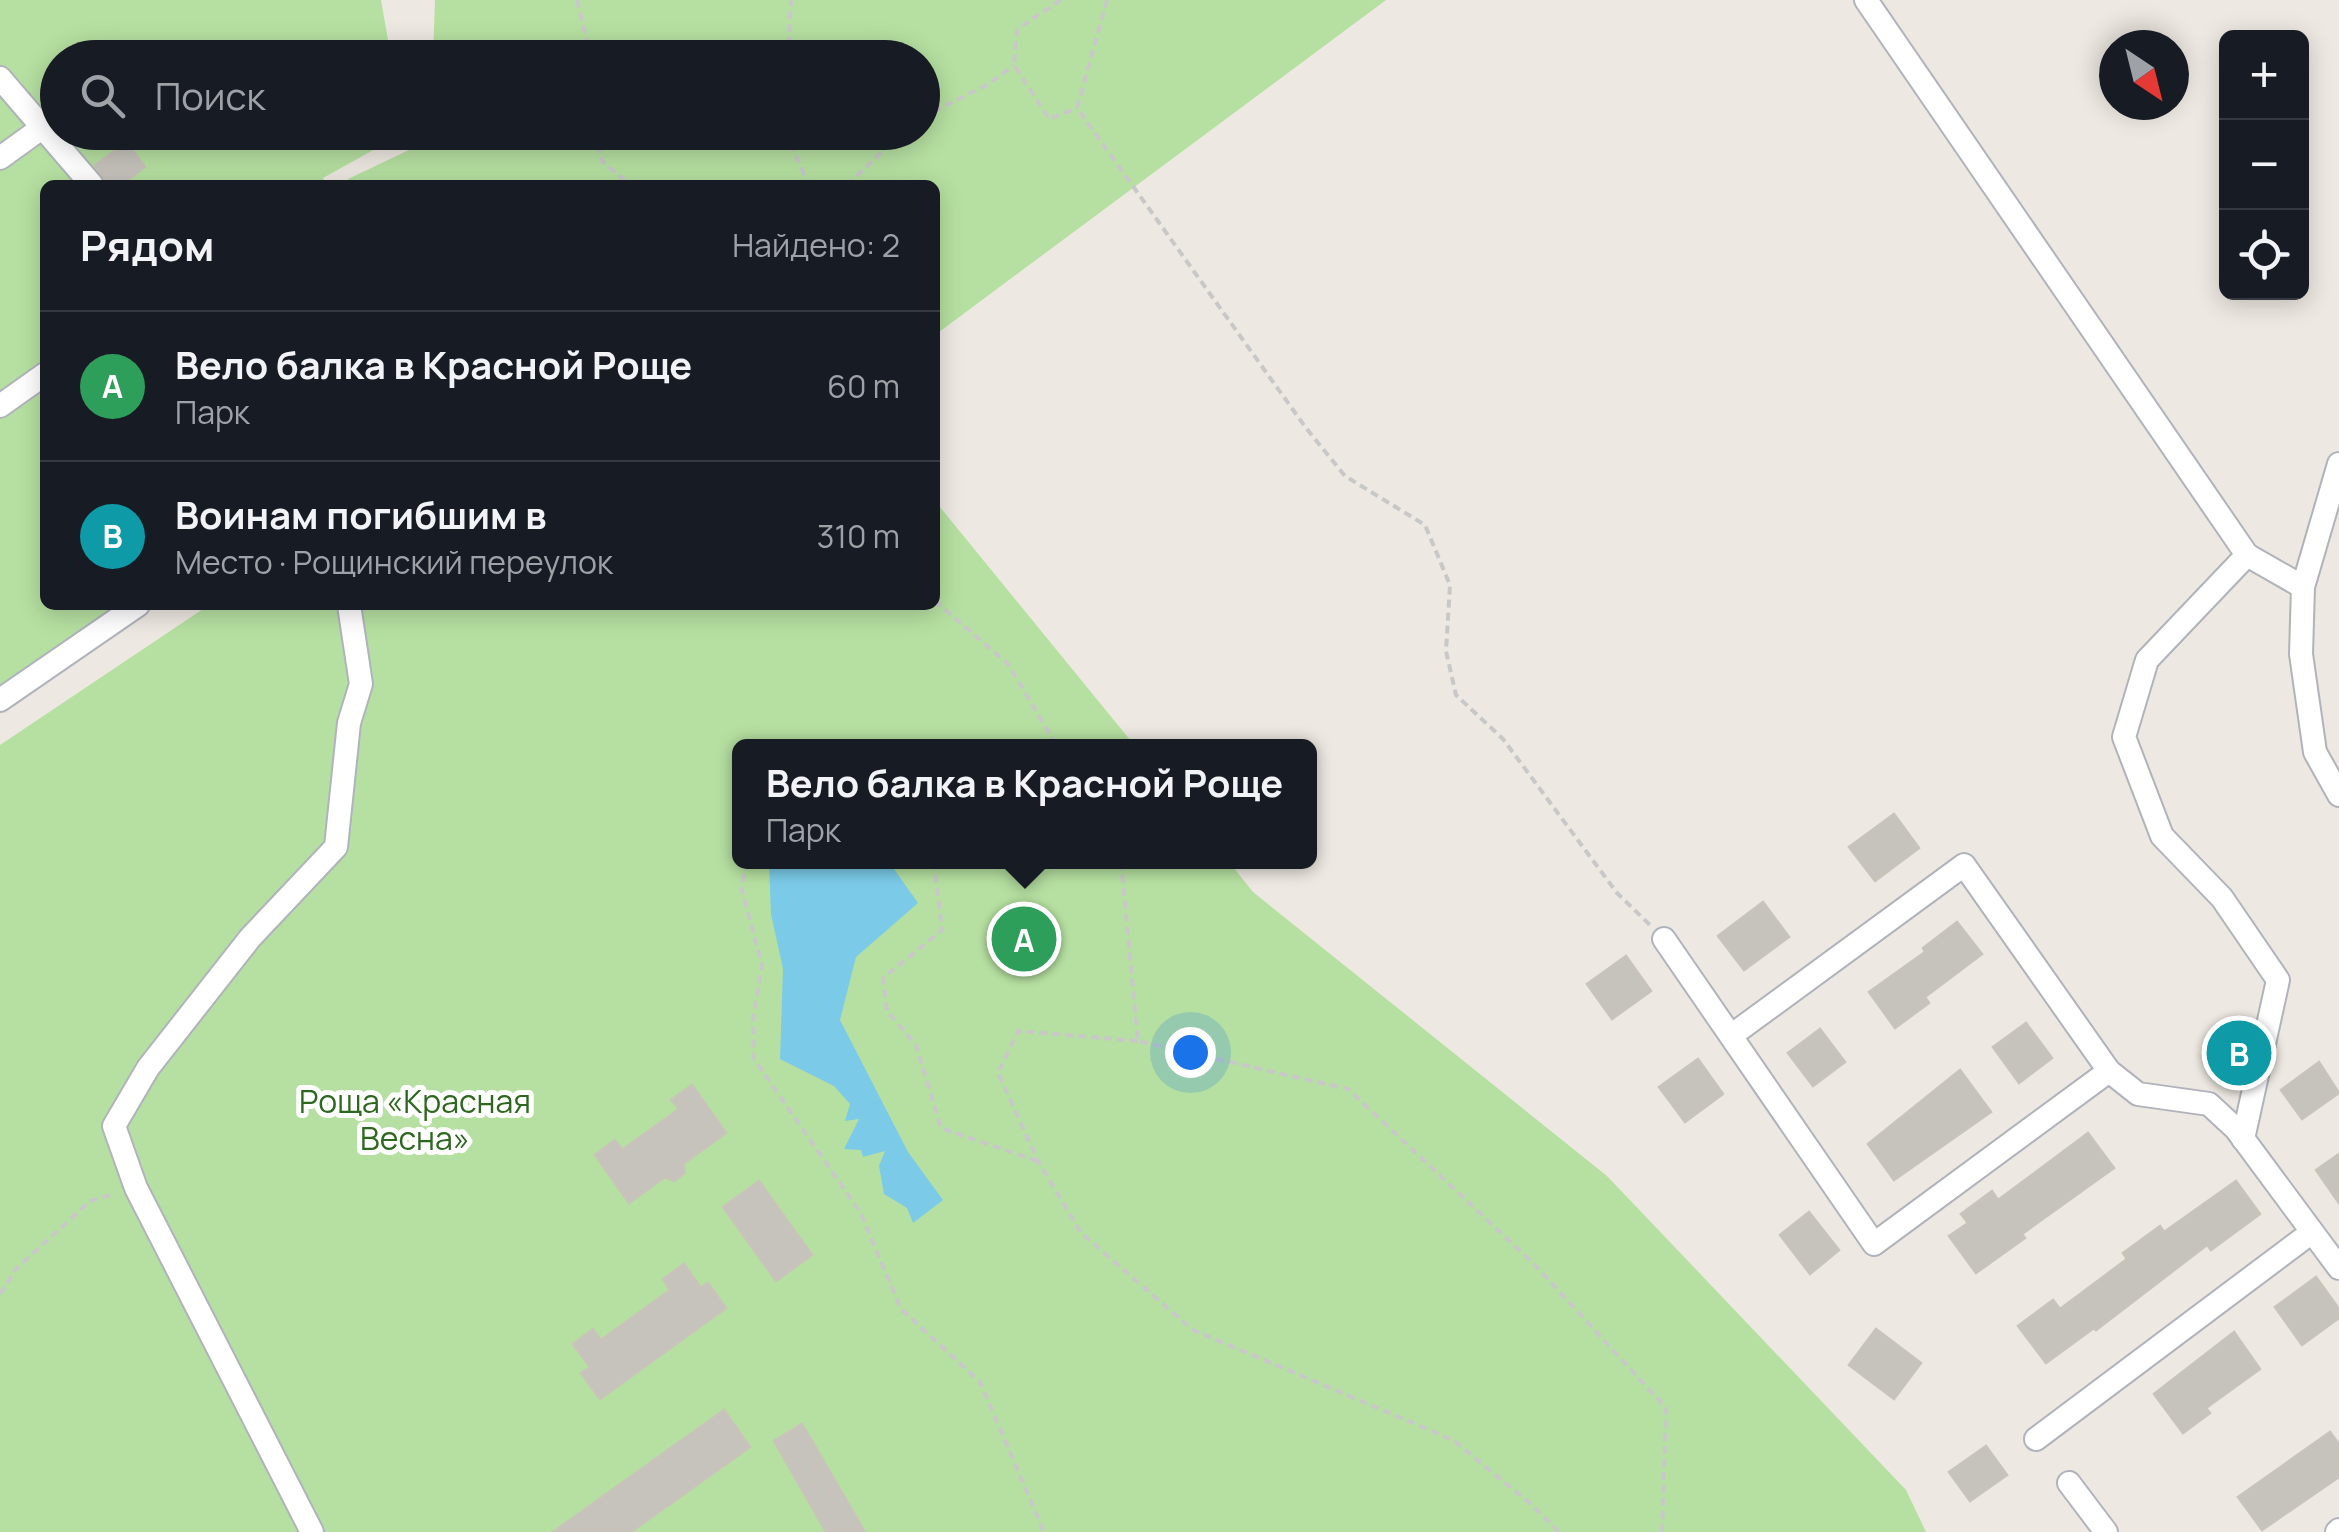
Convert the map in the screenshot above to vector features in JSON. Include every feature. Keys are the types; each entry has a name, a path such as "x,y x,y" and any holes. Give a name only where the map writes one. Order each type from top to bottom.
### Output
{"street":[{"path":"1866,0 2247,556 2304,586"},
{"path":"0,78 40,125"},
{"path":"0,158 40,130"},
{"path":"62,150 88,180"},
{"path":"0,406 40,378"},
{"path":"2339,464 2304,586 2302,654 2315,752 2339,795"},
{"path":"2243,1139 2278,980 2222,898 2162,836 2124,737 2147,660 2247,556"},
{"path":"0,700 131,610"},
{"path":"312,1532 136,1188 114,1126 148,1068 250,938 336,847 349,724 361,684 349,610"},
{"path":"1732,1036 1964,865 2109,1071 2138,1094 2210,1104 2243,1139 2339,1268"},
{"path":"1664,939 1874,1244 2109,1071"},
{"path":"2036,1439 2312,1232"},
{"path":"2069,1483 2106,1532"}],"path":[{"path":"577,0 587,40"},
{"path":"789,40 791,0"},
{"path":"1061,0 1018,29 1014,65 1049,120 1077,108"},
{"path":"1077,108 1106,0"},
{"path":"940,108 987,85 1014,65"},
{"path":"1077,108 1306,428 1345,476 1426,525 1450,586 1446,651 1456,695 1503,740 1617,892 1664,939"},
{"path":"599,150 602,161 624,180"},
{"path":"792,150 807,180"},
{"path":"852,180 884,150"},
{"path":"940,605 1008,664 1053,739"},
{"path":"746,869 741,886 762,966 753,1020 754,1058 860,1212 901,1309 980,1382 1044,1532"},
{"path":"935,869 942,930 884,978 887,1011 916,1046 942,1128 1038,1161"},
{"path":"1122,869 1138,1042"},
{"path":"1559,1532 1453,1440 1193,1330 1082,1233 1038,1161 998,1073 1018,1031 1138,1042 1348,1089 1534,1264 1666,1408 1662,1532"},
{"path":"0,1294 18,1268 90,1201 136,1188"}],"green space":[{"path":"0,0 381,0 388,40 40,40 40,150 373,150 324,180 40,180 40,610 144,610 0,704"},
{"path":"435,0 1386,0 940,331 940,180 348,179 409,150 940,150 940,40 434,40"},
{"name":"Роща «Красная Весна»","path":"940,507 1129,739 732,739 732,869 1235,869 1253,892 1607,1176 1906,1490 1926,1532 0,1532 0,745 202,610 940,610"}],"water":[{"path":"769,869 894,869 918,903 856,957 840,1020 908,1152 943,1200 913,1223 907,1208 884,1194 879,1166 885,1151 863,1157 861,1150 844,1149 859,1119 845,1121 850,1104 834,1086 780,1059 783,969 771,914"}],"building":[{"path":"116,150 133,150 145,167 128,180 104,180 95,165"},
{"path":"1894,814 1919,848 1875,881 1849,847"},
{"path":"1763,902 1789,937 1744,970 1718,936"},
{"path":"1957,922 1982,954 1925,997 1929,1003 1895,1028 1869,992 1925,952 1923,948"},
{"path":"1626,956 1651,991 1612,1019 1587,984"},
{"path":"2026,1023 2052,1058 2019,1083 1993,1047"},
{"path":"1820,1029 1845,1062 1813,1086 1788,1053"},
{"path":"1698,1059 1723,1094 1685,1122 1659,1087"},
{"path":"2319,1062 2339,1093 2302,1119 2281,1090"},
{"path":"1960,1070 1991,1112 1894,1180 1868,1144"},
{"path":"692,1085 726,1133 683,1164 685,1173 674,1181 665,1177 629,1203 595,1155 615,1140 622,1150 679,1109 671,1100"},
{"path":"2088,1133 2114,1168 2022,1234 2025,1238 1976,1273 1949,1236 1968,1223 1961,1214 1992,1191 1998,1200"},
{"path":"2339,1154 2339,1203 2316,1170"},
{"path":"759,1181 812,1255 776,1281 723,1207"},
{"path":"2236,1181 2260,1214 2211,1250 2207,1245 2046,1363 2018,1326 2053,1300 2060,1309 2127,1259 2123,1253 2160,1226 2164,1232"},
{"path":"1809,1212 1839,1250 1810,1274 1780,1235"},
{"path":"684,1264 701,1288 708,1283 726,1308 600,1399 581,1373 590,1367 573,1344 593,1329 601,1340 670,1290 663,1279"},
{"path":"2316,1277 2339,1309 2339,1318 2302,1345 2275,1307"},
{"path":"1876,1329 1921,1363 1894,1399 1849,1365"},
{"path":"2234,1332 2260,1369 2206,1408 2210,1413 2183,1433 2154,1394"},
{"path":"724,1410 750,1447 631,1532 553,1532"},
{"path":"802,1424 865,1532 826,1532 774,1441"},
{"path":"2330,1432 2339,1444 2339,1477 2262,1530 2238,1497"},
{"path":"1986,1446 2007,1475 1970,1501 1949,1472"}],"place":[{"name":"Вело балка в Красной Роще","path":"1024,939"},
{"name":"Воинам погибшим в","path":"2239,1053"}]}
